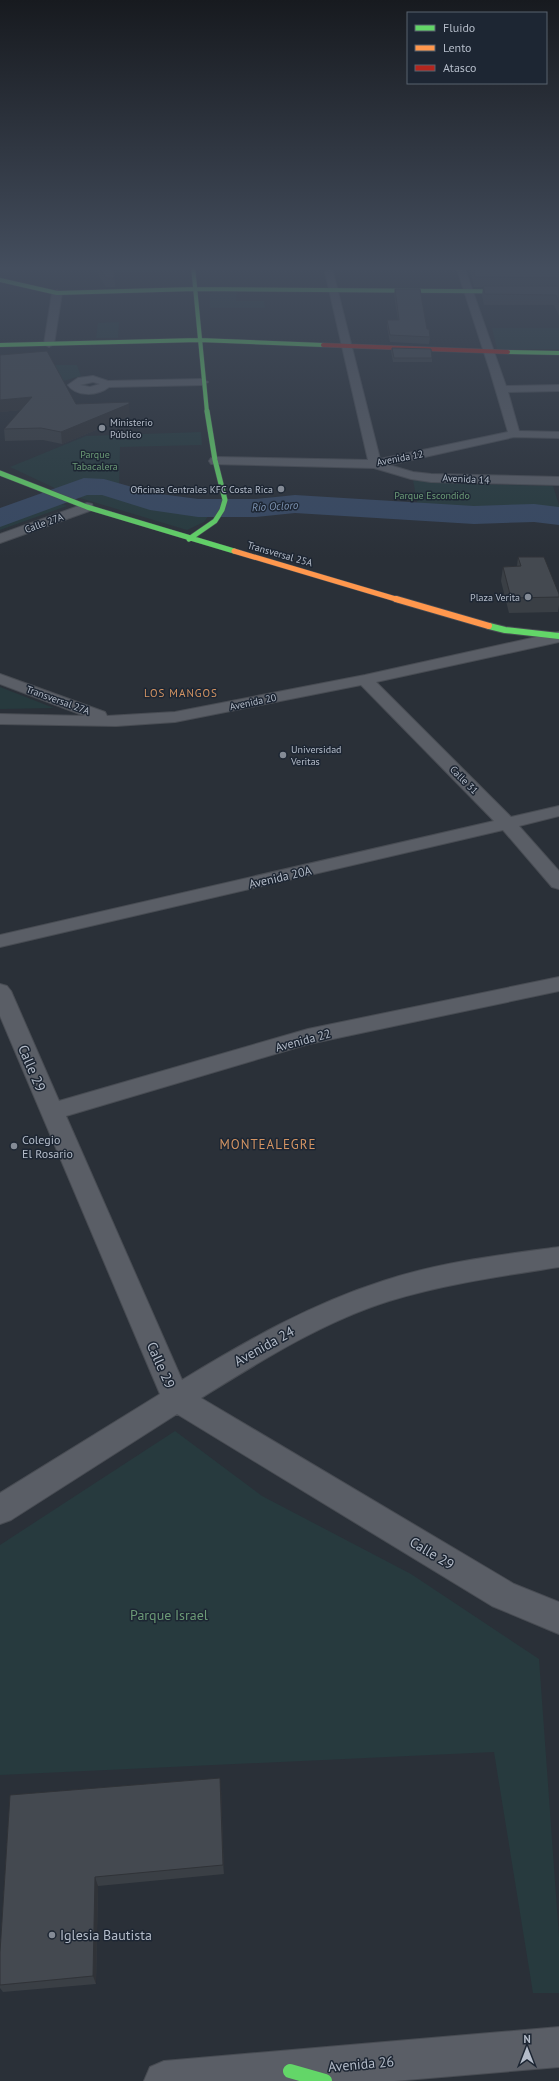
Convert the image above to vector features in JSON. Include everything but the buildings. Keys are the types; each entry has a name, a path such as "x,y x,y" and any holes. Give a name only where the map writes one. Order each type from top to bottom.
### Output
{"street":[{"path":"189,539 212,525 220,515 225,502 215,461 201,363"},
{"path":"351,363 375,464"},
{"path":"495,363 503,389 514,434"},
{"path":"106,384 203,382"},
{"path":"503,389 559,388"},
{"name":"Avenida 12","path":"215,461 375,464 514,434 559,435"},
{"name":"Avenida 14","path":"375,464 412,475 431,478 559,481"},
{"name":"Transversal 25A","path":"0,473 43,491 85,506 189,539 505,630 559,637"},
{"name":"Calle 27A","path":"0,539 85,506"},
{"path":"502,650 508,640 505,630"},
{"name":"Avenida 20","path":"0,719 116,721 200,713 365,680 559,637"},
{"name":"Transversal 27A","path":"0,679 116,721"},
{"name":"Calle 31","path":"365,680 508,824 559,883"},
{"name":"Avenida 20A","path":"0,941 559,812"},
{"name":"Avenida 22","path":"51,1112 308,1037 559,984"},
{"name":"Calle 29","path":"0,991 51,1112 176,1398 503,1595 559,1618"},
{"name":"Avenida 24","path":"0,1510 248,1354 312,1320 385,1291 468,1270 559,1257"},
{"name":"Avenida 26","path":"164,2081 307,2076 559,2047"}],"green space":[{"path":"50,365 77,365 81,376 63,381"},
{"name":"Parque Tabacalera","path":"201,432 202,445 120,447 119,487 82,483 61,491 10,467 86,436"},
{"name":"Parque Escondido","path":"413,480 460,484 553,486 559,505 559,513 533,510 475,512 418,507"},
{"path":"85,489 99,489 146,504 212,511 204,522 187,530 70,495"},
{"path":"41,497 67,506 0,530 0,514"},
{"path":"0,687 54,708 0,709"},
{"name":"Parque Israel","path":"175,1431 262,1496 411,1574 539,1659 559,1937 559,1993 533,1993 494,1752 0,1775 0,1545"}],"waterway":[{"name":"Río Ocloro","path":"0,518 84,486 104,487 150,501 198,508 256,508 295,504 474,515 534,513 559,516"}],"traffic: fast":[{"path":"189,539 215,521 222,510 225,500 215,460 207,412 202,363"},
{"path":"0,473 87,507 234,551"},
{"path":"489,626 505,630 559,636"},
{"path":"290,2071 325,2081"}],"traffic: slow":[{"path":"234,551 489,626"}],"place":[{"name":"Ministerio Público","path":"102,428"},
{"name":"Oficinas Centrales KFC Costa Rica","path":"281,489"},
{"name":"Plaza Verita","path":"528,597"},
{"name":"Universidad Veritas","path":"283,755"},
{"name":"Colegio El Rosario","path":"14,1146"},
{"name":"Iglesia Bautista","path":"52,1935"}],"district":[{"name":"LOS MANGOS","path":"181,693"},
{"name":"MONTEALEGRE","path":"268,1144"}]}
